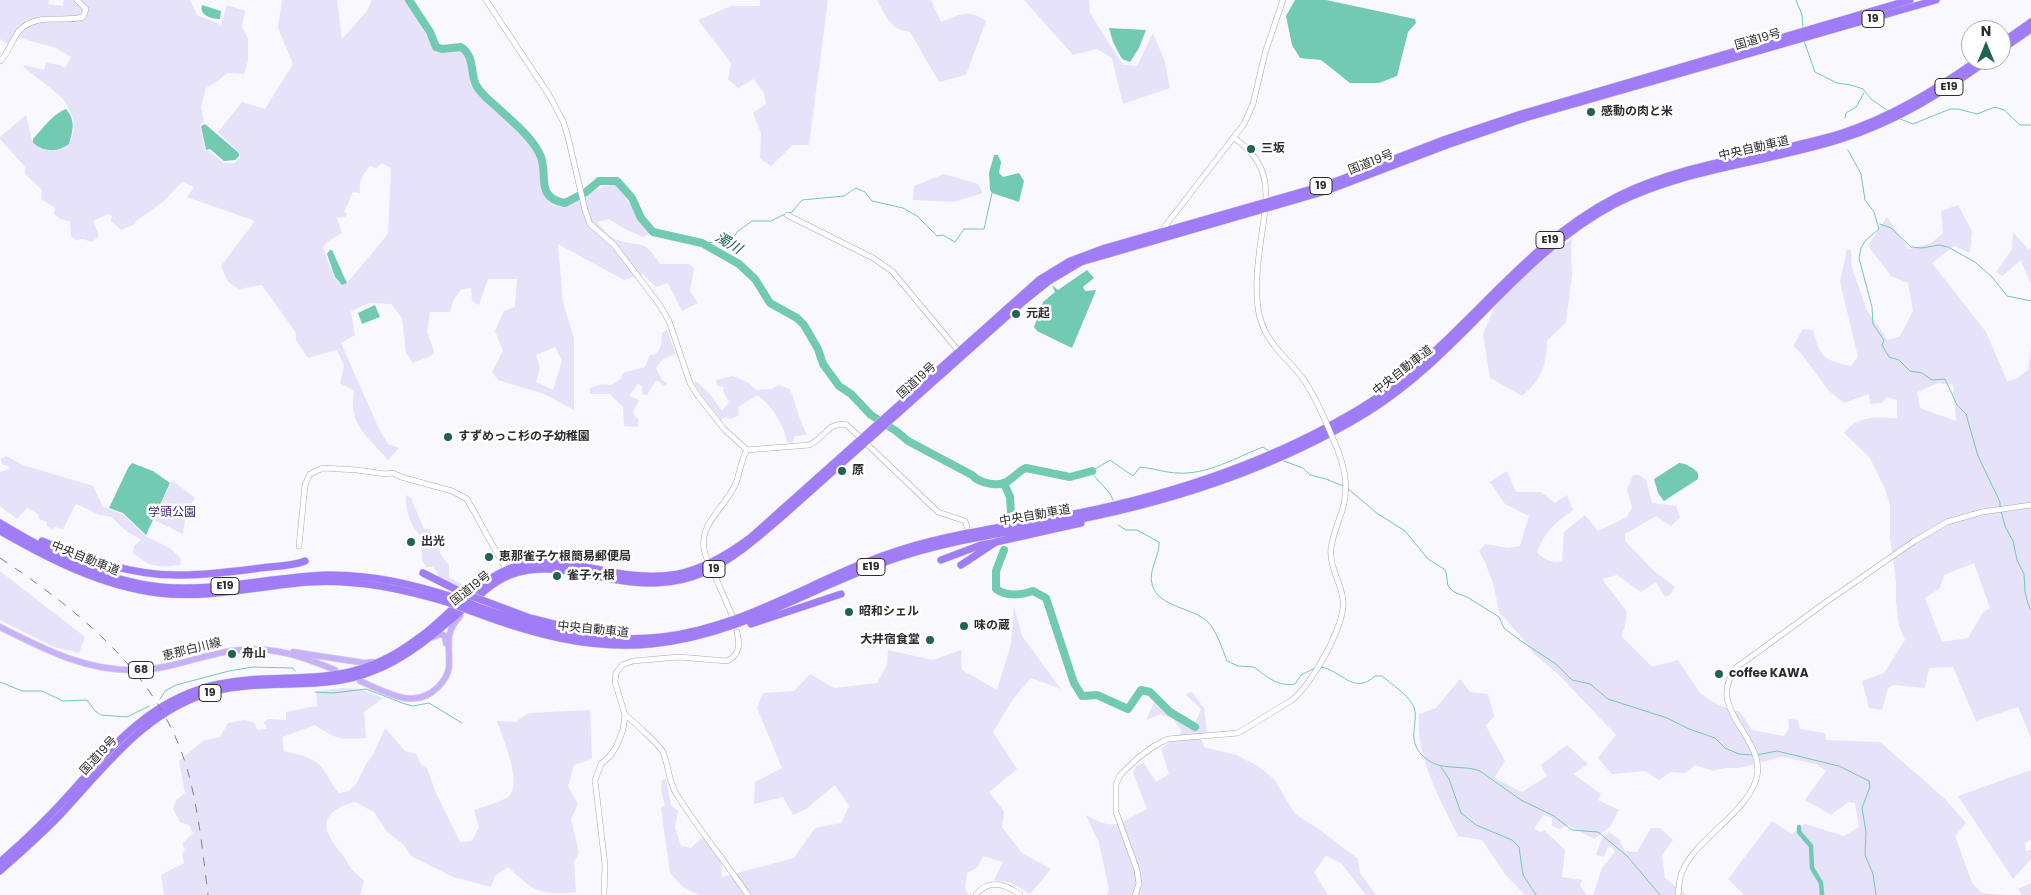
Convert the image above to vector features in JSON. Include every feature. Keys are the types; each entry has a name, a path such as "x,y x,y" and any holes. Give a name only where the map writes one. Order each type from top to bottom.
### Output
{"highway":[{"name":"国道19号","path":"960,353 1049,281 1081,262 1326,192 1447,145 1516,121 1799,36 1808,30 1910,0"},
{"name":"国道19号","path":"0,862 44,822 124,735 163,706 188,694 220,684 321,677 363,668 385,659 410,644 427,632 484,583 532,562 551,562 624,575 654,578 683,574 713,563 750,538 890,417 1038,280 1062,265 1096,251 1329,184 1520,114 1799,36 1810,37 1936,0"},
{"path":"2011,36 2031,22"},
{"path":"2011,43 2031,29"},
{"name":"中央自動車道","path":"1907,108 1963,70"},
{"name":"中央自動車道","path":"0,523 89,568 142,584 196,588 307,576 343,575 402,582 459,599 471,608 515,626 565,639 603,644 645,644 693,638 738,625 851,575 922,550 960,541 1081,519 1146,504 1214,483 1275,460 1352,421 1403,388 1439,358 1537,258 1580,225 1598,214 1637,194 1683,178 1819,146 1940,93 1973,70"},
{"name":"中央自動車道","path":"0,531 42,554 85,574 141,590 196,595 235,592 308,582 344,582 397,588 565,634 638,639 666,636 718,625 782,600 848,569 901,550 959,535 1075,514 1144,498 1212,477 1278,451 1333,425 1392,388 1436,351 1534,253 1556,234 1595,208 1634,189 1681,171 1817,140 1875,123"},
{"path":"941,560 981,545 1092,521 1123,513 1146,504"},
{"path":"9,528 98,562 121,568 160,574 181,576 220,573 284,565 305,560"},
{"path":"961,565 996,542"},
{"name":"国道19号","path":"0,871 58,816 124,744 155,718 190,699 228,689 323,682 363,675 386,665 471,608 490,586 508,572"},
{"path":"423,573 465,594 530,618 603,638"},
{"path":"645,644 658,647 673,646 719,635 841,594"}],"main road":[{"path":"360,681 402,698 423,698 436,689 445,679 449,667 450,627 471,608"},
{"name":"恵那白川線","path":"0,627 77,663 110,669 162,668 239,650 267,649 289,653 335,670"},
{"path":"425,640 441,634 445,636 448,649"},
{"name":"68","path":"289,653 294,652 368,663 410,644"}],"street":[{"path":"0,61 6,56 16,36 27,24 42,19 83,17 86,9 77,0"},
{"path":"486,0 549,96 563,121 590,224 614,245 654,296 669,321 690,383 724,429 747,450 809,445 814,443 834,425 840,423 847,425 938,512 965,521 967,527"},
{"path":"1164,231 1166,225 1244,124 1253,104 1265,53 1283,0"},
{"path":"1135,895 1139,884 1137,870 1116,812 1116,785 1120,775 1159,742 1168,739 1229,735 1247,728 1298,695 1316,670 1336,632 1343,610 1343,597 1332,564 1331,555 1346,491 1341,457 1319,406 1303,380 1274,348 1262,325 1258,306 1257,267 1267,201 1266,182 1262,170 1249,151 1234,138"},
{"path":"787,215 886,266 900,279 960,353"},
{"path":"707,559 702,544 704,532 732,492 747,450"},
{"path":"299,546 305,485 312,472 327,468 385,474 393,472 401,477 452,491 467,499 508,572"},
{"path":"1678,895 1682,872 1694,854 1752,792 1757,778 1758,764 1753,751 1727,700 1728,682 1737,667 1913,542 1947,522 1982,512 2031,505"},
{"path":"714,574 732,615"},
{"path":"604,895 605,865 595,780 601,764 610,756 624,730 625,715 615,682 616,673 622,665 633,661 672,657 727,661 733,657 739,648 737,632"},
{"path":"625,715 662,750 666,769 676,794 748,895"},
{"path":"976,895 985,886 997,884 1007,886 1020,895"}],"green space":[{"path":"0,0 49,0 48,4 63,6 64,0 190,0 197,15 221,25 227,5 245,11 242,27 248,38 248,61 244,74 227,73 206,88 201,107 204,122 200,125 205,150 224,163 235,163 240,158 240,153 218,132 242,102 265,109 293,64 278,28 282,0 337,0 342,39 367,11 372,0 409,0 414,15 435,50 443,52 463,50 471,65 470,84 478,94 525,135 533,145 542,163 542,187 544,193 554,206 571,203 599,189 616,184 650,234 643,237 609,219 597,222 614,239 645,247 660,264 689,264 694,268 690,291 698,303 682,311 668,283 656,287 643,274 624,280 558,244 563,303 574,338 574,410 544,394 498,380 492,372 503,351 495,331 504,311 515,307 517,279 488,279 479,305 472,301 471,288 462,289 454,299 450,312 430,312 427,332 434,351 431,356 413,363 406,353 402,318 391,304 369,303 351,311 355,335 341,343 380,431 388,444 399,448 388,460 361,430 357,422 353,403 354,391 340,383 344,366 337,350 308,358 296,340 296,333 262,285 239,289 228,282 221,266 255,221 187,197 194,187 182,182 163,202 136,221 135,224 121,230 111,221 112,216 108,214 93,221 99,236 92,242 83,239 76,240 71,236 70,221 60,219 54,214 55,208 41,199 42,190 25,174 25,167 0,137 26,115 33,144 45,149 56,150 64,148 70,142 74,124 65,102 52,89 23,67 25,65 44,70 46,63 60,65 65,68 71,57 56,48 13,36 8,44 0,39","holes":["382,163 391,168 388,234 347,283 342,285 334,278 323,248 327,242 342,233 337,218 345,217 347,214 344,212 353,192 360,193 360,185 365,172 370,166 376,168","555,347 562,361 553,390 536,382 540,368 536,355"]},
{"path":"760,0 828,0 809,145 793,145 771,166 760,158 761,133 753,113 766,104 764,93 754,79 738,88 728,79 731,63 698,20 731,6 760,6"},
{"path":"877,0 931,0 941,22 964,14 974,15 986,21 966,75 939,82 910,32 903,31 893,25 886,17"},
{"path":"1024,0 1089,0 1090,13 1123,65 1137,66 1153,33 1165,62 1170,88 1123,104 1112,58 1097,49 1073,55"},
{"path":"944,174 978,184 983,193 954,202 913,200 914,186"},
{"path":"1958,205 1972,231 1970,253 1954,246 1932,263 1986,332 2007,381 2016,379 2028,370 2031,347 2031,738 2018,707 1976,721 1953,667 1929,668 1925,688 1894,685 1888,688 1882,710 1869,708 1862,681 1884,673 1905,640 1899,626 1896,602 1896,581 1890,538 1890,505 1885,489 1870,458 1844,433 1855,423 1868,418 1897,418 1897,400 1887,397 1882,403 1870,404 1869,394 1844,403 1828,390 1801,353 1793,346 1803,329 1813,330 1821,352 1834,362 1851,366 1858,357 1840,282 1847,249 1851,250 1852,268 1867,310 1888,340 1900,336 1913,311 1908,283 1891,276 1868,246 1887,217 1909,249 1931,243 1943,233 1941,211","holes":["1938,383 1953,385 1956,421 1920,408 1917,392","1974,563 1990,608 1983,612 1968,638 1942,642 1925,598 1940,588 1944,575"]},
{"path":"2013,232 2028,249 2031,248 2031,285 2021,260 2002,276 1996,272 2012,249"},
{"path":"1572,239 1572,275 1566,322 1547,341 1542,372 1529,390 1522,396 1490,378 1483,334 1498,299 1534,263"},
{"path":"667,330 676,354 663,359 656,368 662,380 667,383 665,386 656,380 647,395 642,394 642,386 638,384 629,396 639,400 633,413 638,419 638,427 624,426 623,407 610,394 590,394 590,388 602,384 611,385 621,379 623,373 645,367 650,355 656,354 660,349 662,333"},
{"path":"733,376 749,383 756,390 771,389 779,385 790,389 807,435 795,436 792,443 787,442 776,416 757,395 738,407 739,415 731,419 726,417 721,420 694,382 696,381 709,393 722,411 729,402 723,391 724,387 717,386 716,380"},
{"path":"6,456 23,465 93,486 103,507 122,514 147,537 170,548 181,559 180,565 159,566 145,562 133,554 134,546 141,540 125,530 112,517 100,515 76,504 63,529 55,527 52,529 47,526 47,522 39,519 38,514 27,508 17,519 0,506 0,472 9,469 8,466 3,465 0,459"},
{"path":"1507,471 1516,492 1541,492 1555,503 1567,495 1573,510 1551,528 1537,553 1555,562 1562,561 1564,532 1585,515 1598,531 1627,517 1632,507 1627,490 1633,475 1639,475 1646,480 1652,503 1676,506 1680,518 1671,526 1656,516 1625,534 1625,541 1654,571 1675,587 1670,595 1665,597 1656,582 1641,592 1617,575 1602,579 1627,612 1621,636 1652,667 1678,660 1700,693 1718,705 1740,712 1752,730 1784,736 1789,728 1788,719 1798,720 1800,729 1824,733 1827,740 1880,742 1944,798 1966,823 1955,836 1972,883 1982,893 2005,895 1744,895 1728,879 1772,821 1792,834 1805,824 1844,836 1859,827 1855,803 1848,802 1831,815 1805,800 1826,771 1816,764 1782,757 1739,768 1725,768 1713,771 1695,765 1686,773 1671,772 1659,780 1645,771 1612,774 1598,758 1616,735 1559,675 1535,655 1499,612 1494,586 1479,551 1485,544 1509,548 1520,546 1529,516 1505,504 1490,482"},
{"name":"学頭公園","path":"172,480 195,498 186,512 183,534 154,520"},
{"path":"406,495 411,498 424,529 429,529 441,555 449,565 449,577 460,583 463,589 437,577 438,574 433,567 426,567 422,559 422,538 414,528 410,518"},
{"path":"0,571 85,637 79,653 54,647 0,620"},
{"path":"1014,606 1022,636 1061,689 1031,678 1013,699 993,732 1017,769 989,792 1004,811 1002,827 1022,853 1051,869 1030,894 1012,883 994,880 1003,862 983,856 978,867 967,873 965,889 969,895 699,895 683,887 670,873 661,808 665,806 661,790 662,780 666,779 671,805 678,811 675,828 681,846 691,848 703,837 721,862 722,877 794,858 815,828 841,823 849,806 835,785 806,809 793,815 783,797 754,804 755,782 782,768 757,708 763,693 794,691 810,674 834,688 877,683 887,665 888,650 933,660 961,650 962,670 997,690 1011,644"},
{"path":"1460,679 1470,692 1488,694 1494,716 1486,726 1505,761 1494,778 1522,792 1547,776 1541,765 1567,745 1588,764 1573,774 1601,794 1598,800 1619,810 1610,827 1594,839 1568,825 1560,829 1552,826 1552,818 1544,815 1534,828 1540,832 1544,830 1565,850 1562,877 1582,880 1580,886 1587,895 1525,895 1505,874 1482,840 1458,836 1430,777 1421,746 1419,714 1436,708"},
{"path":"343,688 359,689 383,698 364,712 366,738 338,738 315,725 282,737 284,751 315,761 323,769 339,793 349,791 357,783 366,764 373,755 385,728 405,751 416,754 421,764 427,768 436,793 460,842 472,841 479,827 474,810 508,797 512,791 514,782 513,772 497,721 515,722 529,713 590,710 592,759 574,765 568,786 578,804 571,819 579,853 574,862 576,892 552,893 538,890 531,887 508,867 495,876 491,887 453,877 411,856 403,844 387,832 374,812 355,802 335,810 329,816 327,829 330,837 350,867 364,881 360,895 164,895 161,875 184,863 182,854 185,850 182,844 193,833 189,825 180,822 173,809 176,800 185,793 179,761 203,741 220,737 228,723 245,720 255,723 257,730 267,729 264,722 268,719 286,720 286,712 317,706 316,691"},
{"path":"1192,692 1204,708 1207,732 1201,739 1204,747 1236,755 1258,766 1274,779 1295,814 1320,830 1358,859 1360,873 1376,895 1366,895 1341,863 1326,856 1314,872 1328,895 1107,895 1109,890 1099,843 1086,815 1104,823 1117,824 1147,809 1133,773 1137,765 1144,763 1156,782 1169,774 1161,749 1182,732 1173,719 1161,714 1146,720 1155,701 1169,714 1193,729 1201,709 1186,695"},
{"path":"2031,770 2031,840 2025,843 2026,851 2031,850 2031,859 2013,879 1958,796"},
{"path":"1651,828 1660,828 1673,840 1662,855 1665,878 1687,895 1593,895 1602,868 1615,852 1612,847 1608,846 1604,857 1596,855 1601,840 1609,832 1619,839 1625,851 1637,852"},
{"path":"2031,883 2031,895 2022,895 2018,889"}],"shaded area":[{"path":"1295,0 1326,0 1415,19 1416,23 1408,32 1397,76 1379,83 1350,83 1321,60 1300,58 1292,45 1286,16"},
{"path":"202,5 221,11 220,19 204,14"},
{"path":"1109,28 1146,30 1139,48 1130,62 1122,59 1113,42"},
{"path":"66,109 73,126 69,144 60,149 46,150 33,143 33,139 48,122"},
{"path":"205,124 239,153 235,160 224,161 210,149 206,150 201,126"},
{"path":"994,155 998,155 1001,162 999,173 1003,177 1019,173 1024,181 1019,202 992,193 990,190 989,173"},
{"path":"332,250 347,283 342,285 335,277 327,254"},
{"path":"1087,270 1094,278 1083,287 1085,291 1096,290 1072,348 1037,331 1034,327 1043,302 1055,292 1052,285 1058,290"},
{"path":"375,305 380,317 362,324 358,313"},
{"path":"132,463 153,471 170,483 146,535 123,513 109,508"},
{"path":"1679,463 1694,469 1698,473 1698,479 1664,501 1658,493 1654,479"}],"waterway":[{"name":"濁川","path":"409,0 430,32 436,47 442,49 461,47 468,55 478,89 534,144 541,157 544,185 550,196 565,203 586,192 599,181 617,181 632,198 641,218 653,232 702,243 739,264 755,279 770,303 797,318 804,325 818,349 823,364 839,386 851,394 871,415 908,441 975,478 983,482 998,484 1009,480 1026,468 1070,477 1092,471"},
{"path":"1796,0 1802,15 1803,27"},
{"path":"1804,41 1815,72 1837,83 1863,89 1871,99 1888,111"},
{"path":"1845,118 1846,113 1856,107 1864,93"},
{"path":"1900,119 1913,124 1950,109 1977,114 1995,107 2004,110 2020,125 2031,125"},
{"path":"1848,150 1861,174 1865,200 1874,212 1879,229 1865,241 1859,258 1872,307 1873,324 1884,340 1882,345 1889,357 1899,360 1910,371 1922,373 1932,380 1945,379 1957,405 1966,414 1978,456 2000,502 2000,507"},
{"path":"702,243 732,239 738,231 752,221 771,221 792,212 802,200 844,196 856,188 865,192 872,201 903,208 917,216 937,236 943,235 955,242 964,229 984,229 992,193"},
{"path":"1880,224 1891,228 1911,247 1922,248 1939,245 1948,247 1975,262 1992,277 2007,296 2031,301"},
{"path":"1113,500 1092,471 1110,460 1133,476 1140,467 1173,473 1189,473 1211,468 1263,447 1270,452"},
{"path":"1281,460 1303,468 1310,475 1343,486"},
{"path":"1004,483 1010,497 1011,512"},
{"path":"1347,488 1378,514 1405,531 1428,559 1444,569 1448,586 1454,592 1467,597 1499,617 1504,628 1556,664 1572,680 1590,684 1608,699 1667,718 1689,729 1715,738 1725,748 1739,754 1752,755"},
{"path":"2001,511 2005,526 2013,541 2017,560 2024,574 2025,592 2031,610"},
{"path":"1118,525 1126,530 1137,530 1159,542 1151,579 1156,592 1168,603 1194,613 1208,622 1217,635 1227,661 1238,666 1254,667 1278,683 1289,685 1295,684 1301,675 1315,668"},
{"path":"1004,550 996,571 996,589 1000,592 1014,594 1024,594 1033,591 1046,598 1074,683 1082,696 1097,695 1128,709 1141,690 1150,692 1170,712 1195,727"},
{"path":"160,699 165,691 176,685 229,671 253,667 293,668 295,671"},
{"path":"1321,667 1354,683 1361,683 1375,676 1382,676 1403,693 1413,705 1415,711 1415,744 1418,750 1430,762 1437,765 1480,771 1521,800 1554,816 1572,830 1598,832 1627,856 1660,895"},
{"path":"0,682 22,691 42,691 63,701 87,700 95,711 101,715 127,717 149,706"},
{"path":"315,692 333,693 366,689 413,706 429,703 462,723"},
{"path":"1756,755 1777,751 1839,766 1869,781 1870,787 1862,808 1866,832 1865,855 1873,874 1876,895"},
{"path":"1441,767 1449,779 1461,813 1476,825 1512,840 1519,847 1523,875 1536,895"},
{"path":"1799,827 1799,832 1811,846 1812,868 1821,883 1822,895"}],"railway":[{"path":"0,558 30,578 87,623 114,649 158,705 175,737 192,787 208,895"}],"place":[{"name":"感動の肉と米","path":"1591,112"},
{"name":"三坂","path":"1251,149"},
{"name":"元起","path":"1016,314"},
{"name":"すずめっこ杉の子幼稚園","path":"448,437"},
{"name":"原","path":"842,471"},
{"name":"出光","path":"411,542"},
{"name":"恵那雀子ケ根簡易郵便局","path":"489,557"},
{"name":"雀子ヶ根","path":"557,576"},
{"name":"昭和シェル","path":"849,612"},
{"name":"味の蔵","path":"964,626"},
{"name":"大井宿食堂","path":"930,640"},
{"name":"舟山","path":"232,654"},
{"name":"coffee KAWA","path":"1719,674"}]}
